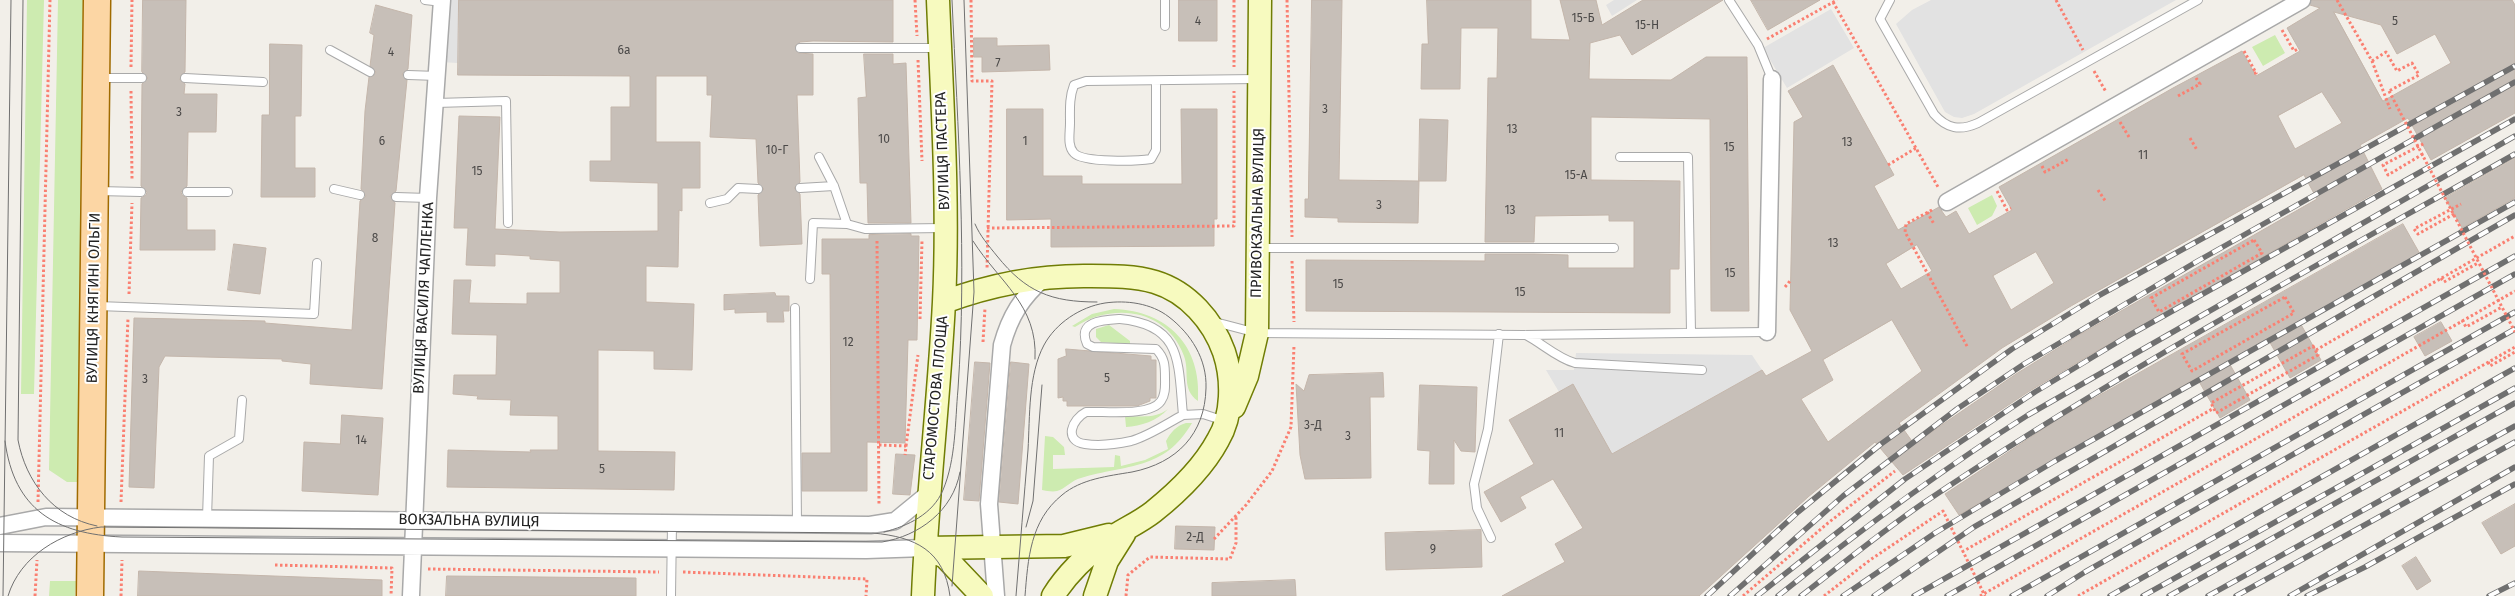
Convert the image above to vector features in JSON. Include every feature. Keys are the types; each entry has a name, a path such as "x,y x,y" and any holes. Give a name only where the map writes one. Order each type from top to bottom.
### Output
{"main road":[{"name":"ВУЛИЦЯ КНЯГИНІ ОЛЬГИ","path":"90,596 97,0"},
{"name":"ВУЛИЦЯ ПАСТЕРА","path":"938,0 946,228 944,302"},
{"name":"ПРИВОКЗАЛЬНА ВУЛИЦЯ","path":"1227,421 1247,376 1256,333 1260,0"},
{"name":"СТАРОМОСТОВА ПЛОЩА","path":"1053,596 1083,560 1106,540 1129,527 1152,513 1191,477 1210,454 1227,421 1229,376 1218,337 1208,320 1194,305 1176,291 1156,282 1118,276 1046,276 987,288 944,302 925,548 1064,546 1098,539 1129,527"},
{"path":"1095,596 1108,560 1129,527"},
{"path":"922,596 925,548 945,557 982,596"}],"street":[{"path":"1947,202 2302,0"},
{"name":"ВУЛИЦЯ ВАСИЛЯ ЧАПЛЕНКА","path":"411,596 428,198 442,1"},
{"path":"1767,332 1772,79"},
{"path":"996,596 989,504 1002,344 1008,322 1020,302 1046,276"},
{"name":"ВОКЗАЛЬНА ВУЛИЦЯ","path":"0,526 38,518 91,517 870,525 895,521 928,494"},
{"name":"ВОКЗАЛЬНА ВУЛИЦЯ","path":"0,543 413,548 925,548"}],"lane":[{"path":"425,0 442,1"},
{"path":"1165,0 1165,26"},
{"path":"1729,0 1758,45 1772,79"},
{"path":"1890,0 1880,19 1934,114 1942,123 1954,128 1966,128 1978,124 2198,0"},
{"path":"800,48 940,48"},
{"path":"330,50 370,72"},
{"path":"408,74 438,76"},
{"path":"96,78 142,78"},
{"path":"185,78 263,82"},
{"path":"1156,80 1156,150 1151,158 1140,160 1084,158 1074,154 1069,144 1070,96 1074,85 1086,81 1156,80 1234,80 1259,79"},
{"path":"436,103 506,101 508,223"},
{"path":"1620,157 1688,158 1691,332"},
{"path":"819,158 834,186 847,224"},
{"path":"800,188 834,186"},
{"path":"710,203 727,199 738,188 758,189"},
{"path":"334,189 360,195"},
{"path":"95,191 141,192"},
{"path":"187,192 228,192"},
{"path":"396,196 428,198"},
{"path":"810,279 813,223 847,224 865,229 946,228"},
{"path":"1258,248 1614,248"},
{"path":"94,306 314,314 316,262"},
{"path":"795,308 797,524"},
{"path":"1183,415 1176,355 1161,331 1151,325 1120,319 1104,320 1089,324 1085,330 1084,338 1087,344 1093,347 1147,347 1156,349 1162,355 1164,362 1164,395 1155,408 1145,411 1086,412 1079,415 1074,421 1071,431 1077,441 1083,444 1105,444 1131,441 1183,415 1203,414 1227,421"},
{"path":"1208,320 1256,333 1524,335 1767,332"},
{"path":"1491,538 1477,508 1474,484 1488,429 1499,334"},
{"path":"1524,335 1545,345 1562,359 1575,363 1702,370"},
{"path":"207,518 209,456 239,439 242,400"},
{"path":"671,596 672,524"}],"path":[{"path":"39,490 50,0"},
{"path":"121,503 132,192 132,0"},
{"path":"971,0 972,81 992,81 987,228 1234,226 1234,0"},
{"path":"1214,539 1236,517 1272,471 1291,427 1295,332 1287,0"},
{"path":"2056,0 2114,107"},
{"path":"2337,0 2372,61 2390,109"},
{"path":"1758,45 1835,1 1947,202 1906,224 1905,232 1968,348"},
{"path":"2285,35 2294,50 2298,48"},
{"path":"2372,61 2386,52 2397,71 2412,63 2416,69 2419,75 2389,91 2515,332"},
{"path":"2248,57 2256,72 2254,73"},
{"path":"2123,127 2128,137"},
{"path":"2190,138 2197,150"},
{"path":"2423,154 2388,175 2383,165 2425,143"},
{"path":"1888,164 1916,148"},
{"path":"2098,190 2106,202"},
{"path":"2000,198 2007,210 2011,208"},
{"path":"2454,214 2418,234 2414,229 2461,204"},
{"path":"1927,212 1934,224"},
{"path":"877,229 879,445 906,446 905,455"},
{"path":"2316,350 2515,236"},
{"path":"2254,240 2262,254 2159,312 2150,298 2254,240"},
{"path":"2441,278 2444,282 2478,263"},
{"path":"1824,596 1870,560 1943,511 1983,595 2462,320 2515,292"},
{"path":"2285,297 2294,313 2192,371 2182,354 2285,297"},
{"path":"2462,320 2466,327 2502,307"},
{"path":"2313,346 2316,350 2318,355 2268,384 2216,413 2214,408 2211,403 2313,346"},
{"path":"2078,596 2515,347"},
{"path":"2488,362 2490,366 2515,352"},
{"path":"1962,552 2214,408"},
{"path":"1743,596 1828,524 1895,471"},
{"path":"1126,596 1128,575 1150,557 1230,559 1236,543 1236,517"},
{"path":"122,560 132,561"},
{"path":"272,564 392,568 391,596"},
{"path":"428,578 428,568 671,572 867,579 866,596"}],"green space":[{"path":"27,0 44,0 34,394 21,394"},
{"path":"58,0 84,0 79,482 67,482 49,470"},
{"path":"2275,35 2285,53 2263,66 2252,47"},
{"path":"1992,195 1997,206 1992,216 1977,225 1968,208"},
{"path":"1114,309 1133,311 1150,316 1165,324 1178,335 1187,348 1194,364 1198,381 1198,401 1189,391 1186,362 1176,340 1165,328 1152,320 1137,314 1106,314 1090,319 1075,327 1072,326 1092,314"},
{"path":"1109,325 1130,341 1130,344 1101,342 1096,337 1096,329"},
{"path":"1168,409 1159,417 1148,422 1126,427 1125,416 1153,416"},
{"path":"1192,423 1181,439 1157,458 1129,467 1078,479 1057,491 1042,490 1045,436 1053,437 1064,447 1065,455 1053,455 1053,469 1114,467 1115,455 1120,456 1121,466 1145,460 1168,449 1166,441 1170,435 1182,424"},
{"path":"50,581 76,581 75,596 49,596"}],"shaded area":[{"path":"442,0 459,0 458,63 439,62"},
{"path":"1614,0 1637,0 1612,16 1606,5"},
{"path":"1931,0 2176,0 1974,114 1962,118 1954,117 1945,112 1896,24 1912,10"},
{"path":"1831,9 1854,48 1787,88 1763,48"},
{"path":"1576,353 1752,355 1762,370 1612,455 1559,392 1546,370 1574,370"}],"building":[{"path":"143,0 186,0 185,72 181,75 180,80 185,84 184,94 217,94 216,132 188,132 187,186 181,192 187,198 187,230 215,230 215,250 140,250 141,198 147,192 141,186 142,84 148,78 142,72"},
{"path":"459,0 893,0 893,42 813,41 800,42 795,46 798,53 813,54 813,95 797,95 800,182 794,188 800,194 802,244 760,246 758,195 764,189 758,183 756,139 710,137 712,95 707,95 707,76 656,76 656,142 700,142 700,188 682,188 682,211 679,210 678,267 646,266 646,302 694,304 692,370 654,369 654,351 598,350 598,451 675,452 674,490 447,487 448,450 531,452 530,450 558,450 558,416 510,415 511,400 477,399 478,396 453,394 454,375 496,375 497,335 452,334 454,280 471,280 469,303 527,304 527,293 560,293 560,261 530,259 530,256 495,254 495,266 466,265 468,228 454,228 459,116 500,117 495,229 560,232 658,231 658,183 590,181 590,161 611,161 611,107 630,107 630,76 458,75"},
{"path":"1179,0 1217,0 1217,41 1179,41"},
{"path":"1312,0 1342,0 1339,180 1419,181 1418,223 1338,222 1338,218 1305,217 1305,199 1308,199"},
{"path":"1427,0 1531,0 1531,39 1570,40 1560,0 1596,0 1602,25 1643,0 1723,0 1632,55 1620,35 1590,43 1589,79 1671,80 1706,57 1747,57 1749,311 1711,311 1710,119 1591,117 1591,180 1680,181 1679,269 1670,269 1670,313 1306,311 1306,260 1485,261 1485,254 1534,254 1568,255 1568,268 1634,268 1634,221 1609,221 1609,215 1535,216 1534,242 1485,242 1488,78 1497,78 1498,28 1461,28 1460,89 1421,89 1422,44 1428,44"},
{"path":"1751,0 1820,0 1768,30"},
{"path":"2312,0 2512,0 2515,5 2515,113 2431,160 2408,118 2360,145 2382,189 2028,392 1903,475 1875,442 1808,497 1699,596 1502,596 1565,562 1555,544 1583,528 1553,479 1520,497 1526,508 1501,522 1484,492 1534,464 1509,420 1573,384 1612,454 1762,370 1766,376 1812,351 1790,310 1794,122 1803,117 1788,91 1833,65 1894,175 1874,186 1898,230 1939,207 1946,217 1956,211 1969,234 2012,210 1999,187 2173,88 2242,51 2256,76 2300,51 2287,28 2320,8 2310,5","holes":["2334,12 2381,25 2397,54 2435,34 2451,63 2383,101","2322,92 2342,123 2295,149 2278,116","2304,175 2317,199 2079,335 2016,374 1914,444 1899,423 2002,348 2071,306","1917,245 1932,271 1901,289 1886,264","2036,252 2054,283 2011,310 1993,276","1892,320 1922,371 1828,442 1801,399 1833,380 1823,360"]},
{"path":"376,5 412,15 408,69 402,74 407,80 396,191 390,196 395,203 382,389 310,384 311,364 282,361 282,359 165,356 159,367 154,488 129,487 134,318 265,321 265,323 352,330 360,201 366,196 361,189 365,111 369,77 373,76 376,72 370,66 374,35 370,33"},
{"path":"974,38 997,38 997,46 1049,45 1050,70 982,72 982,57 974,57"},
{"path":"270,44 302,45 301,116 295,116 295,168 315,168 315,197 261,197 262,115 269,115"},
{"path":"864,54 893,54 893,64 906,63 911,223 868,223 867,183 860,183 858,98 866,97"},
{"path":"1007,109 1043,109 1043,176 1082,176 1082,184 1182,184 1181,109 1217,109 1217,219 1214,219 1214,246 1051,247 1051,219 1007,220"},
{"path":"1420,119 1448,120 1446,181 1419,181"},
{"path":"2515,158 2515,198 2462,228 2445,198"},
{"path":"2403,224 2420,254 2299,321 2321,360 2290,378 2268,339 2228,361 2250,400 2220,418 2197,378 1959,515 1945,494 2061,417"},
{"path":"911,234 911,236 919,236 917,340 908,340 905,443 867,442 867,491 802,491 802,453 831,453 830,274 822,274 822,239 869,239 869,235"},
{"path":"234,244 266,248 260,294 228,290"},
{"path":"775,293 776,296 789,296 789,311 783,311 784,322 767,322 767,312 735,313 735,309 724,310 724,295"},
{"path":"2441,322 2452,341 2425,356 2414,337"},
{"path":"1066,349 1151,356 1151,360 1156,360 1156,398 1150,398 1150,401 1137,406 1067,406 1067,401 1063,401 1063,397 1058,398 1058,359 1066,356"},
{"path":"975,362 990,363 979,501 964,500"},
{"path":"1011,362 1029,364 1018,504 999,502"},
{"path":"1383,373 1384,397 1370,397 1371,478 1305,479 1300,455 1296,384 1304,391 1309,375"},
{"path":"1420,385 1477,387 1475,452 1461,451 1454,440 1454,484 1429,484 1430,451 1418,450"},
{"path":"342,415 383,418 378,495 302,491 304,442 340,444"},
{"path":"896,454 915,455 910,495 893,494"},
{"path":"2515,504 2515,546 2501,554 2482,523"},
{"path":"1176,526 1215,527 1214,550 1175,549"},
{"path":"1481,530 1482,567 1386,570 1385,533"},
{"path":"2416,557 2431,581 2417,590 2402,566"},
{"path":"139,571 382,580 382,596 138,596"},
{"path":"447,576 636,578 636,596 446,596"},
{"path":"1295,580 1296,596 1212,596 1212,583"}],"tram line":[{"path":"3,596 11,0"},
{"path":"23,0 18,440 28,470 44,495 67,515 97,526"},
{"path":"884,532 919,518 933,506 943,490 953,453 961,341 962,244 952,0"},
{"path":"952,586 974,292 964,0"},
{"path":"975,224 982,237 997,256 1018,278 1029,286 1053,297 1081,302 1097,302"},
{"path":"973,241 1024,309 1034,340 1035,359"},
{"path":"1016,596 1032,382 1044,345 1062,323 1087,308 1113,302 1130,302 1154,308 1169,317 1184,331 1201,357 1206,377 1206,388 1200,419 1186,444 1162,462 1148,468 1104,477 1078,485 1051,505 1043,517 1033,541 1025,596"},
{"path":"1026,527 1033,501 1042,385"},
{"path":"5,441 10,465 18,485 29,501 42,514 58,524 77,530 98,535 122,537 882,542 909,534 932,519 950,499 960,472"},
{"path":"8,596 22,569 44,548 71,534 101,527 873,533 902,538 925,549 941,567 947,580 950,596"}],"railway":[{"path":"1707,596 1798,512 1881,444 2012,349 2098,296 2515,66"},
{"path":"1730,596 1843,496 1957,409 2024,364 2196,262 2515,82"},
{"path":"1757,596 1905,479 2035,392 2126,337 2515,119"},
{"path":"1778,596 1901,502 1964,457 2028,415 2515,136"},
{"path":"1801,596 1922,504 2067,411 2140,366 2515,154"},
{"path":"1843,596 1935,533 2055,461 2515,202"},
{"path":"1874,596 1974,527 2515,215"},
{"path":"1914,596 2515,256"},
{"path":"1947,596 2515,274"},
{"path":"2012,596 2515,312"},
{"path":"2047,596 2085,572 2515,329"},
{"path":"2110,596 2515,368"},
{"path":"2143,596 2515,388"},
{"path":"2169,596 2515,403"},
{"path":"2208,596 2515,426"},
{"path":"2236,596 2515,442"},
{"path":"2290,596 2515,467"},
{"path":"2307,596 2365,567 2515,484"},
{"path":"2489,596 2515,583"}]}
